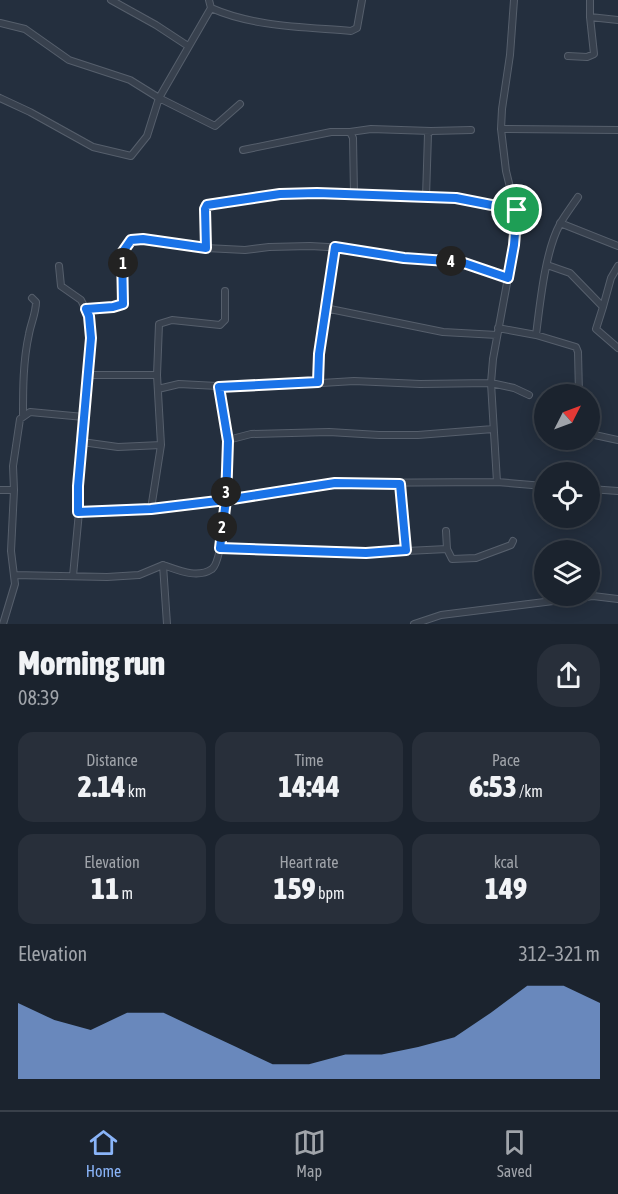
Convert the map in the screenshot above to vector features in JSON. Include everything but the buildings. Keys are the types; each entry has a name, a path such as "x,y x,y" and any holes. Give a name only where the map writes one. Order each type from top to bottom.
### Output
{"street":[{"path":"111,0 188,46"},
{"path":"0,98 93,147 131,156 147,136 159,98 211,8 209,0"},
{"path":"211,8 229,16 290,26 351,31 357,28 362,0"},
{"path":"497,482 491,383 497,332 514,245 517,210 506,171 501,129 514,0"},
{"path":"568,56 587,57 594,54 590,0"},
{"path":"590,16 618,20"},
{"path":"0,23 25,29 69,60 130,80 159,98 215,126 240,104"},
{"path":"243,150 331,132 371,129 471,130"},
{"path":"501,129 618,130"},
{"path":"426,197 428,134 431,130"},
{"path":"350,132 353,138 354,194"},
{"path":"206,248 205,209 209,203 280,194 456,198 517,210"},
{"path":"536,335 547,265 560,223 578,197"},
{"path":"560,223 618,246"},
{"path":"86,309 123,304 122,253 131,240 143,239 206,248 244,250 269,246 335,247 404,258 461,262 508,278"},
{"path":"318,382 319,354 335,247"},
{"path":"547,265 570,273 603,307"},
{"path":"59,266 61,285 81,300 86,309 91,338 78,486 73,576"},
{"path":"618,266 611,278 596,329 618,348"},
{"path":"151,509 161,445 157,375 159,324 172,320 220,325 225,320 225,291"},
{"path":"24,415 23,390 29,335 36,309 36,302 32,298"},
{"path":"326,308 443,332 536,335 576,347 579,384"},
{"path":"88,375 157,375"},
{"path":"158,388 179,384 219,387 354,381 420,384 491,383 514,388 530,395"},
{"path":"14,575 107,577 139,575 163,565 189,574 213,568 219,559 226,500 228,441 219,387"},
{"path":"3,624 13,594 14,575 11,551 13,466 18,425 24,415 30,412 84,417"},
{"path":"228,441 251,434 318,432 418,435 494,429"},
{"path":"600,436 618,440"},
{"path":"82,442 118,447 161,445"},
{"path":"78,512 151,509 335,483 497,482 534,485"},
{"path":"400,484 406,550"},
{"path":"0,490 14,490"},
{"path":"600,490 618,491"},
{"path":"446,531 447,549 452,559 476,558 511,545 513,541"},
{"path":"220,548 366,553 447,549"},
{"path":"163,565 167,624"},
{"path":"414,624 441,615 593,596 618,599"}],"route":[{"path":"517,210 446,197 280,194 209,203 205,209 206,248 143,239 131,240 122,253 123,304 86,309 91,338 79,461 78,512 176,507 226,500 220,548 366,553 406,550 400,484 335,483 226,500 228,441 220,404 219,387 318,382 319,354 335,247 404,258 470,263 508,278 517,210"}]}
